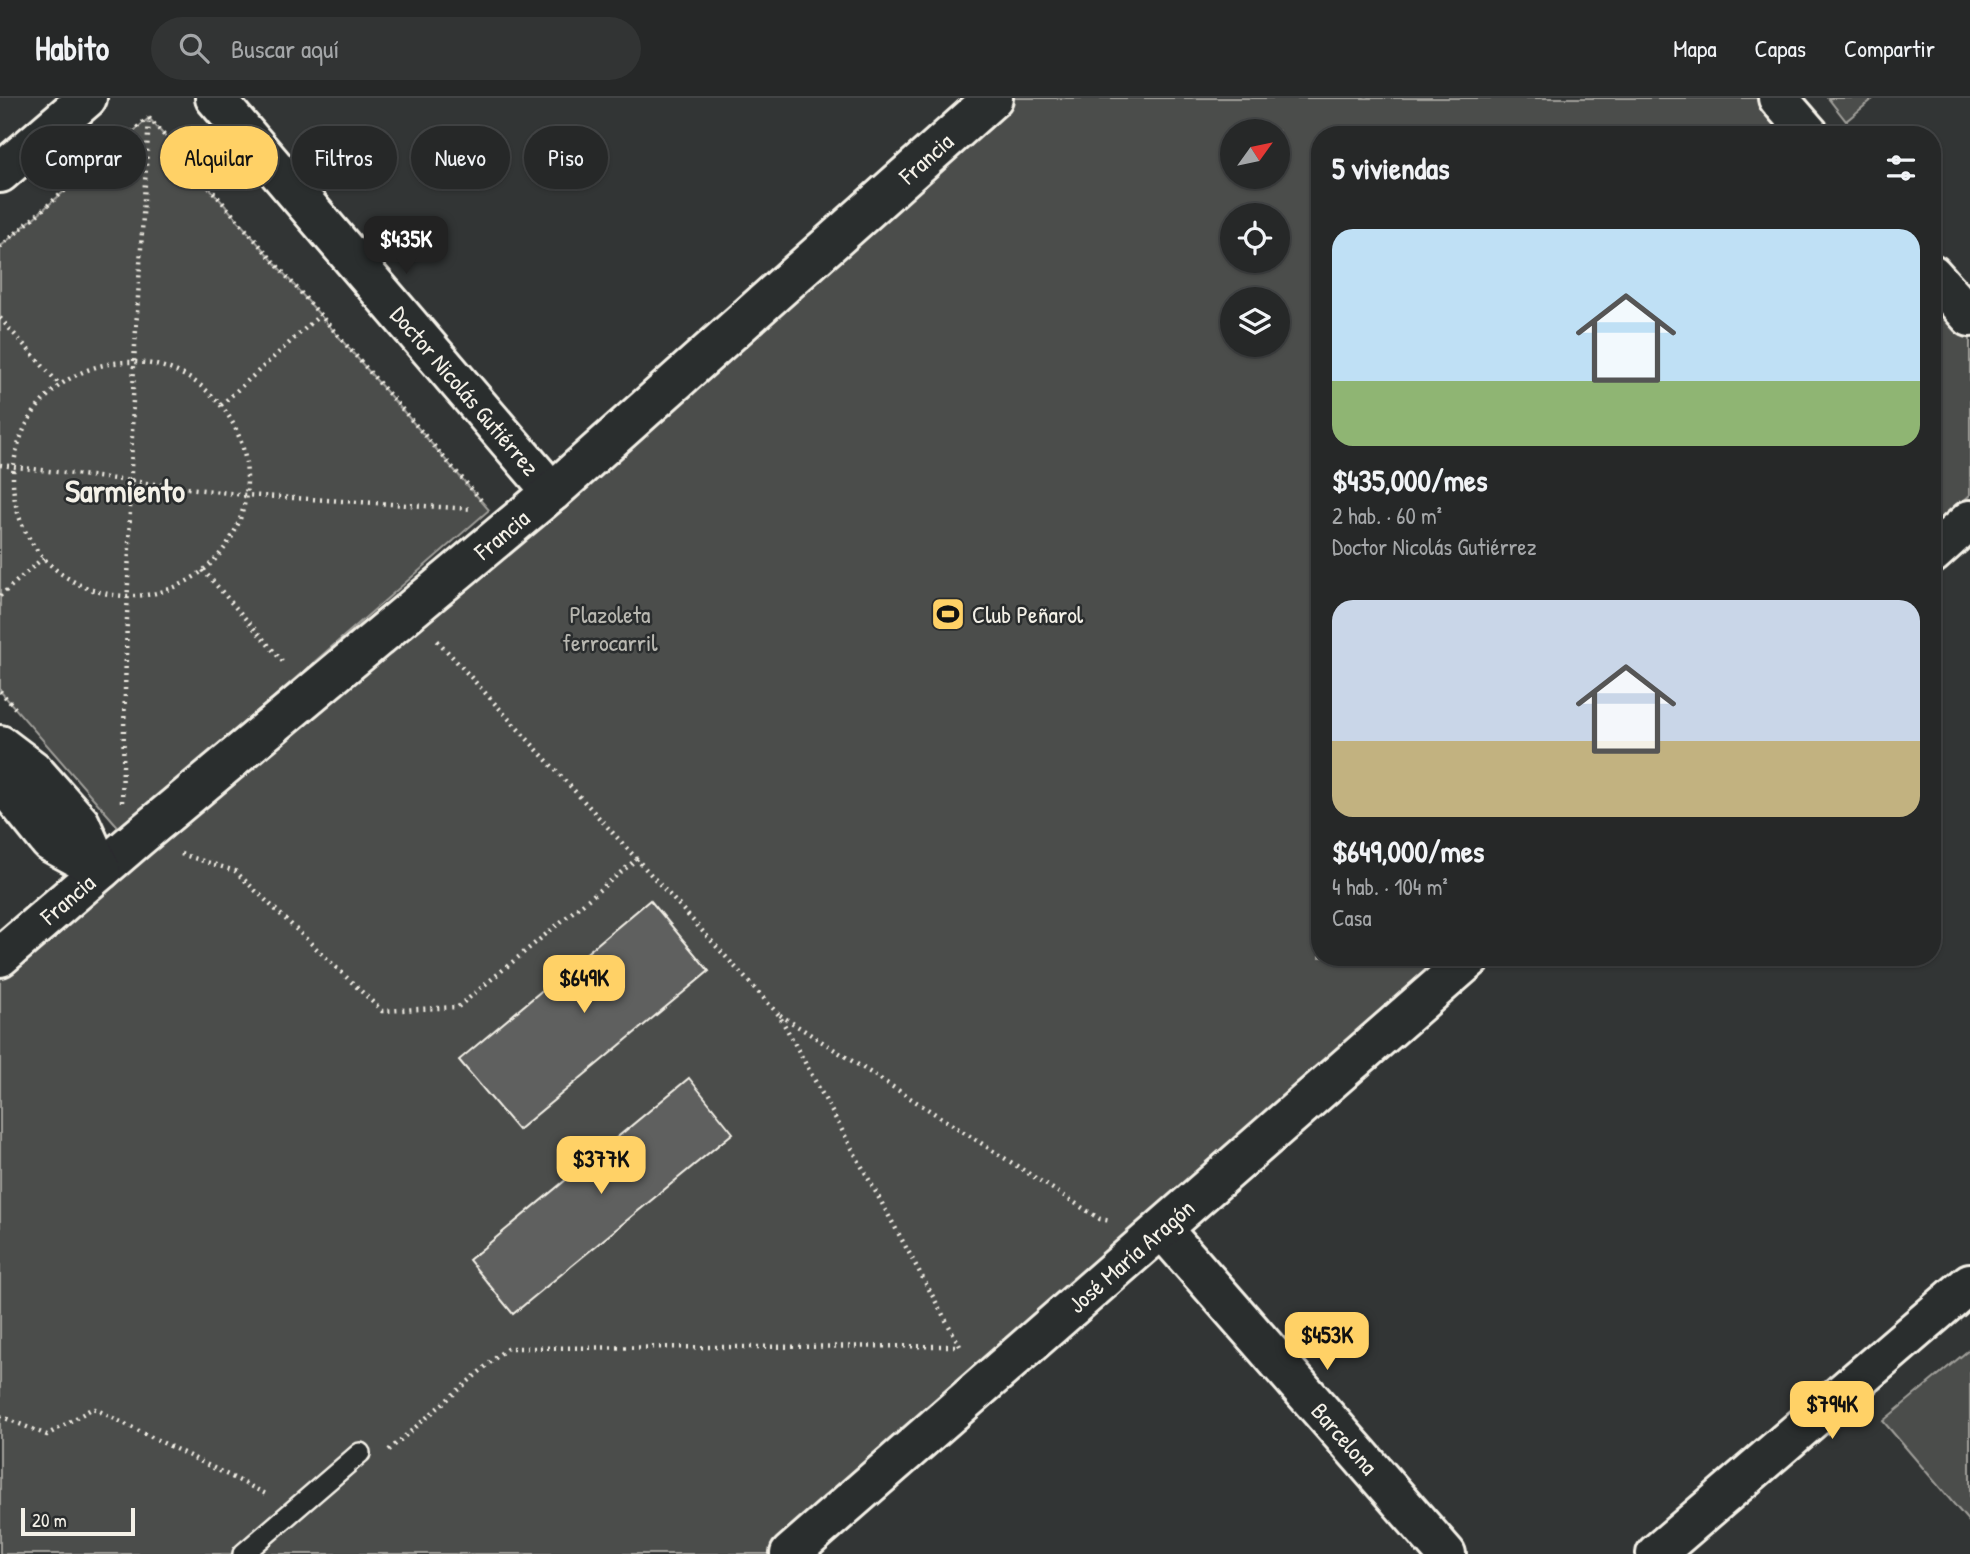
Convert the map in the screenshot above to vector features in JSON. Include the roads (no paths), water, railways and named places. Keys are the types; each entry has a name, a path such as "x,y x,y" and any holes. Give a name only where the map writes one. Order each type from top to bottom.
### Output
{"street":[{"path":"0,173 87,98"},
{"name":"Doctor Nicolás Gutiérrez","path":"215,98 552,492"},
{"name":"Francia","path":"0,957 138,838 552,492 993,98"},
{"path":"1778,98 1802,126"},
{"path":"1941,284 1970,317"},
{"path":"1941,546 1970,520"},
{"path":"0,745 33,769 80,823 101,870"},
{"path":"0,780 50,842 101,870"},
{"name":"José María Aragón","path":"790,1554 1462,966"},
{"name":"Barcelona","path":"1163,1230 1446,1554"},
{"path":"1656,1554 1970,1283"}],"lane":[{"path":"243,1554 360,1453"}],"place":[{"name":"Club Peñarol","path":"948,614"}],"district":[{"name":"Sarmiento","path":"125,490"}],"park label":[{"name":"Plazoleta ferrocarril","path":"610,628"}]}
